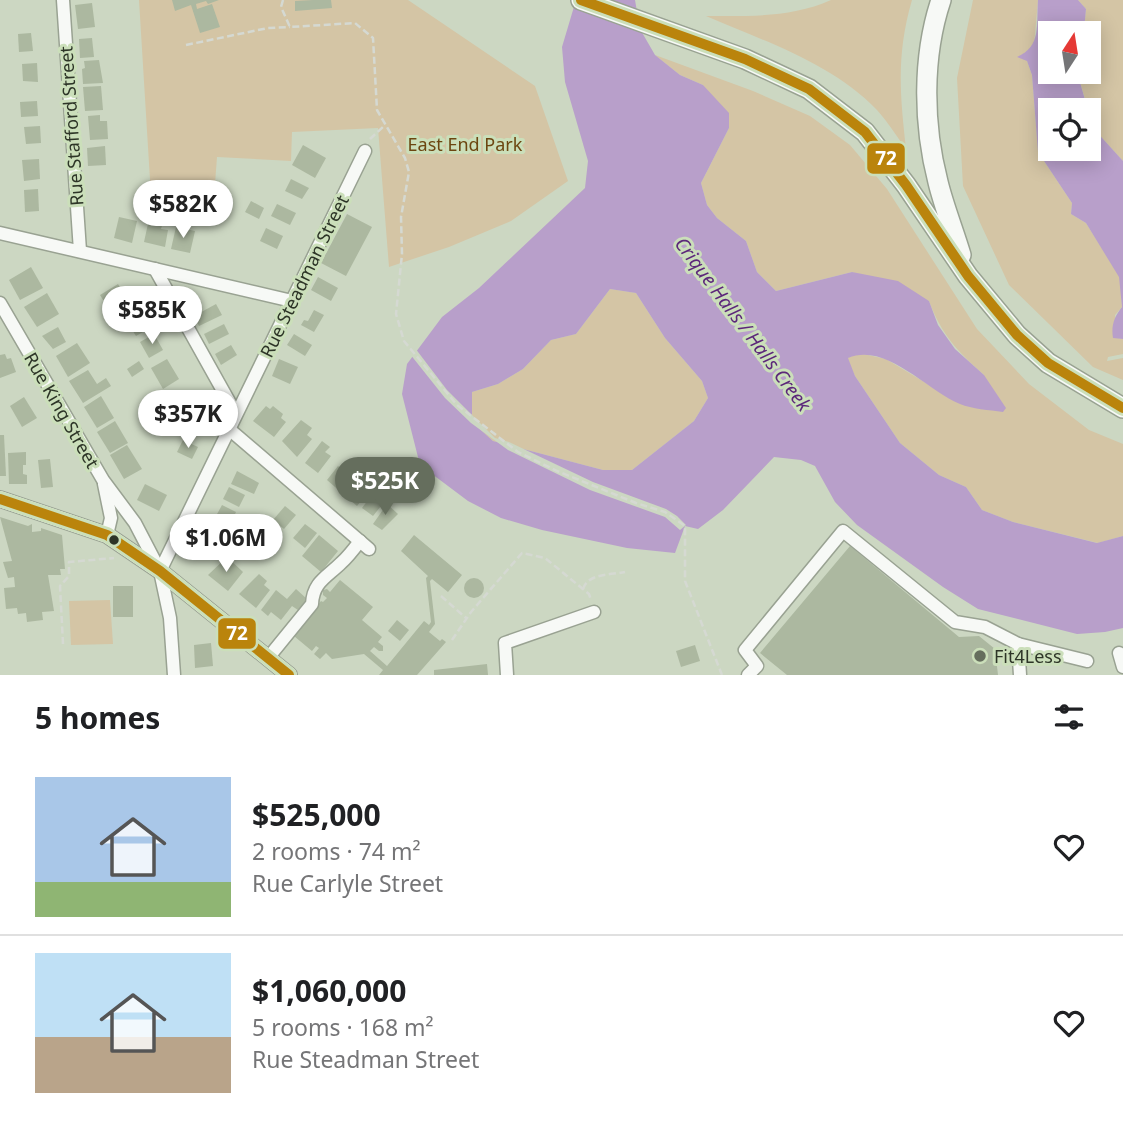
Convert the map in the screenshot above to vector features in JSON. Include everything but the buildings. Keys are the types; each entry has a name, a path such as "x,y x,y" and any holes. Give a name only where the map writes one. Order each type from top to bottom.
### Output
{"highway":[{"path":"581,0 745,59 809,89 865,132 906,185 968,276 1017,335 1048,363 1123,408"},
{"path":"941,0 930,51 927,96 930,139 938,183 968,276"}],"main road":[{"path":"0,499 107,535 160,571 289,675"}],"street":[{"name":"Rue Stafford Street","path":"63,0 80,251"},
{"name":"Rue Steadman Street","path":"160,571 365,151"},
{"path":"0,233 292,301"},
{"path":"155,269 236,414"},
{"name":"Rue King Street","path":"0,303 103,480 135,523 160,571"},
{"path":"229,429 365,545 324,576 313,595 313,604 268,657"},
{"name":"Rue King Street","path":"103,480 111,518 107,535"},
{"path":"757,672 745,650 843,531 955,622 985,627 1018,644 1087,661"},
{"path":"160,571 170,618 174,675"},
{"path":"507,675 505,643 594,612"},
{"path":"1018,644 1020,675"},
{"path":"1119,653 1123,667"}],"path":[{"path":"283,0 283,11 290,27"},
{"path":"186,45 268,28 355,23 373,38 377,110 405,158 409,172 401,217 402,254 396,314 404,341 457,405 518,453 557,471 665,512 685,526 685,581 722,675"},
{"path":"365,151 371,135 385,125"},
{"path":"452,640 466,618 522,553 545,558 589,593 594,612"},
{"path":"63,644 60,586 69,576 69,562 118,558"},
{"path":"583,589 584,583 592,578 625,572"},
{"path":"440,596 466,618"}],"green space":[{"name":"East End Park","path":"139,0 408,0 535,86 568,181 511,221 449,247 389,267 378,128 292,132 291,161 217,157 214,197 151,196"},
{"path":"831,0 912,0 901,57 906,149 877,110 839,79 774,44 706,16 785,13"},
{"path":"973,0 1038,0 1034,45 1027,61 1032,75 1038,161 1044,161 1072,203 1071,214 1086,223 1120,277 1122,307 1115,315 1118,338 1123,339 1123,354 1108,357 1107,361 1123,358 1123,380 1093,367 1009,285 963,186 957,78"},
{"path":"1078,0 1123,0 1123,161 1101,137 1101,98 1085,98 1081,84 1101,84 1101,21 1085,21 1086,9"},
{"path":"655,55 753,91 810,116 850,145 887,189 977,329 1029,384 1089,430 1123,444 1123,536 1098,543 1013,522 982,510 966,487 939,475 900,443 855,376 847,358 859,353 886,359 961,404 984,375 951,342 929,301 852,272 776,291 757,272 746,241 717,218 707,205 701,183 729,128 703,85 680,75"},
{"path":"610,289 636,293 665,338 702,381 708,398 694,421 632,470 603,470 493,441 472,422 472,392 498,384 523,369 551,340 576,334"},
{"path":"110,600 113,644 71,645 69,601"}],"water":[{"name":"Crique Halls / Halls Creek","path":"576,0 635,0 640,29 655,55 680,75 703,85 729,113 729,128 701,183 707,205 717,218 746,241 757,272 776,291 852,272 898,281 929,301 938,325 955,349 984,375 1006,408 1003,412 960,404 906,370 877,356 848,358 855,376 900,443 939,475 966,487 982,510 1013,522 1097,543 1123,536 1123,628 1077,634 978,609 857,525 835,502 815,466 801,460 774,457 723,510 698,529 685,526 675,553 627,548 542,530 501,518 468,501 420,465 402,394 407,364 442,317 479,288 585,188 588,161 565,82 562,47","holes":["610,289 636,293 665,338 702,381 708,398 694,421 632,470 603,470 493,441 472,422 472,392 498,384 523,369 551,340 576,334"]},
{"path":"1038,0 1078,0 1086,9 1085,21 1038,21 1038,84 1080,84 1085,98 1038,98 1038,152 1032,75 1027,61 1017,57 1031,47 1037,26"},
{"path":"1101,137 1123,161 1123,339 1113,338 1112,334 1114,322 1122,307 1119,277 1086,223 1071,214 1072,203 1044,161 1101,161"}],"pier":[{"path":"415,348 447,390 495,438 593,482 666,509 686,525 680,530 665,517 590,490 508,450 471,423 445,398 410,354"}],"transit line":[{"name":"72","path":"581,0 745,59 809,89 865,132 906,185 968,276 1017,335 1048,363 1123,408"},
{"name":"72","path":"0,499 107,535 160,571 289,675"}],"place":[{"name":"Fit4Less","path":"980,656"}]}
